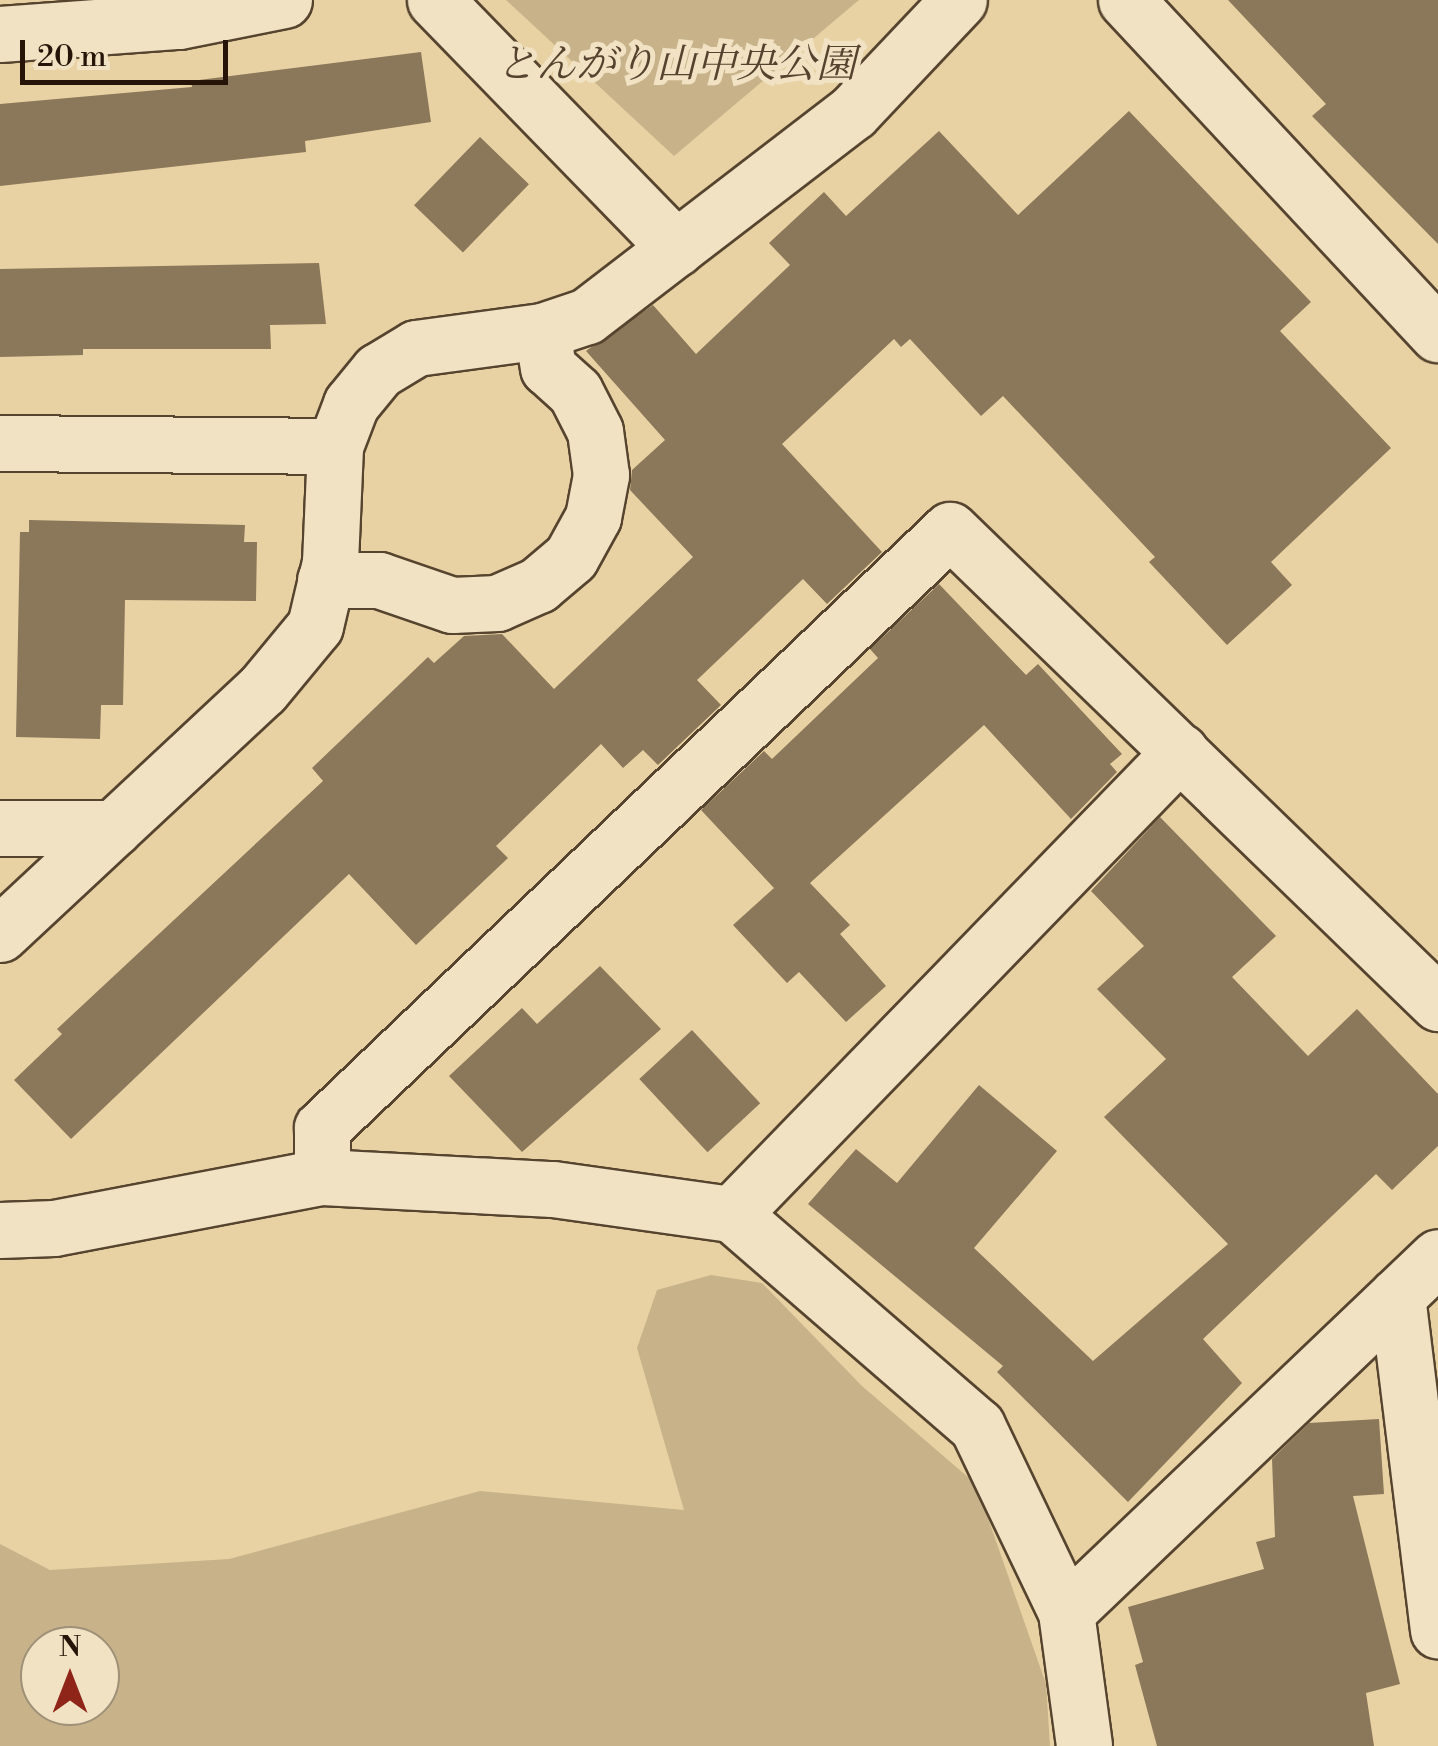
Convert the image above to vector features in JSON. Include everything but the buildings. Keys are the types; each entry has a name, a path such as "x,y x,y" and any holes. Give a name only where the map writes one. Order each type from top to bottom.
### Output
{"street":[{"path":"0,34 179,21 284,0"},
{"path":"435,0 676,248"},
{"path":"0,934 262,690 314,626 325,580 336,446 360,393 378,371 416,348 542,331 587,316 853,112 960,0"},
{"path":"1126,0 1438,334"},
{"path":"325,580 379,580 452,605 497,602 538,585 571,556 593,517 601,475 595,431 575,392 548,368 542,331"},
{"path":"0,443 336,446"},
{"path":"322,1178 322,1128 950,530 1438,1002"},
{"path":"732,1214 1180,752"},
{"path":"0,828 114,828"},
{"path":"0,1230 54,1228 322,1178 553,1189 732,1214 977,1426 1066,1612 1084,1746"},
{"path":"1066,1612 1438,1257"},
{"path":"1397,1296 1438,1631"}],"green space":[{"name":"とんがり山中央公園","path":"506,0 859,0 674,156"},
{"path":"711,1275 762,1283 862,1386 976,1484 1046,1684 1050,1746 0,1746 0,1544 50,1570 229,1559 480,1491 684,1510 637,1348 657,1290"}]}
